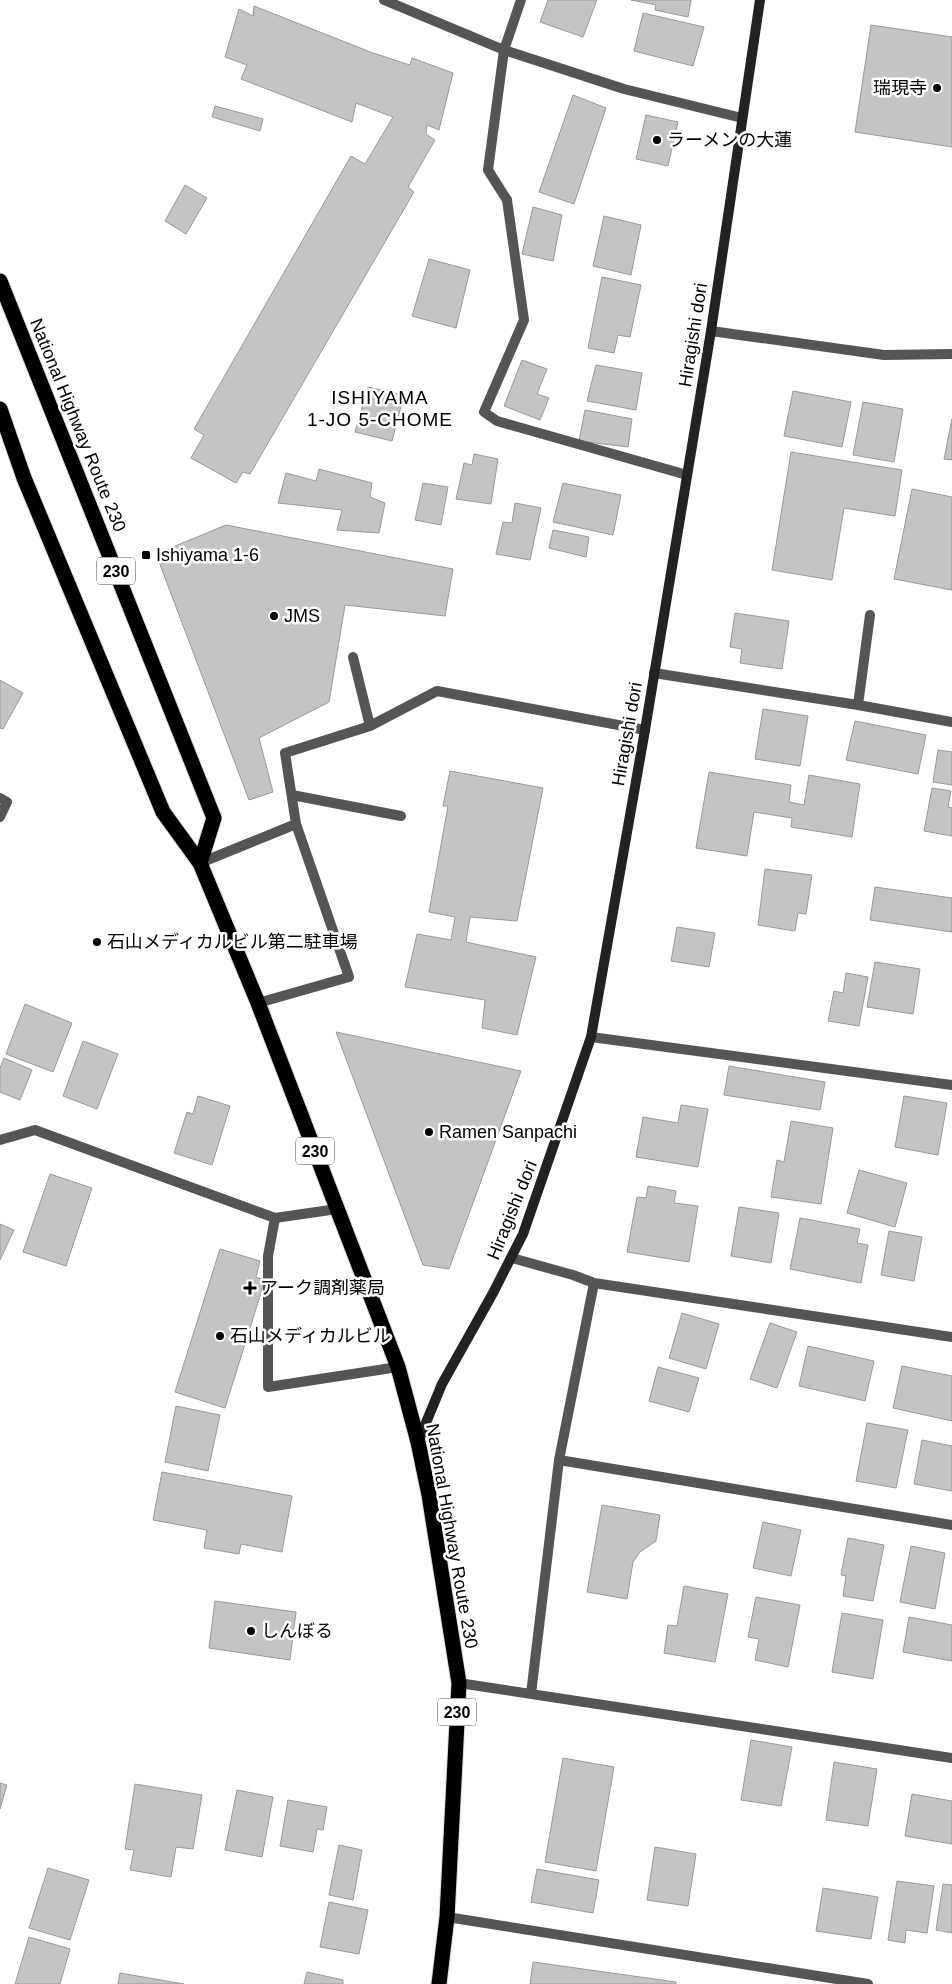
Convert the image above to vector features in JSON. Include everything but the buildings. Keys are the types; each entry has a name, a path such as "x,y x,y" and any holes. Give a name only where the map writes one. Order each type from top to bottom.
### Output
{"highway":[{"name":"National Highway Route 230","path":"0,281 214,818 200,863"},
{"name":"National Highway Route 230","path":"0,409 28,487 163,812 200,863 258,1003 398,1367 418,1442 429,1495 459,1683 447,1917 439,1984"}],"street":[{"path":"384,0 504,50 624,89 742,118"},
{"path":"521,0 504,50 488,170 507,200 524,320 484,412 496,421 687,475"},
{"name":"Hiragishi dori","path":"418,1442 442,1384 512,1258 523,1234 534,1207 591,1036 645,730 711,331 760,0"},
{"path":"711,331 884,354 952,354"},
{"path":"858,705 870,615"},
{"path":"353,657 370,726"},
{"path":"654,673 858,705 952,722"},
{"path":"258,1003 349,977 296,824 285,753 370,726 437,691 645,730"},
{"path":"292,795 401,816"},
{"path":"0,798 7,802 0,817"},
{"path":"200,863 296,824"},
{"path":"591,1036 952,1085"},
{"path":"0,1140 35,1130 275,1218 337,1209"},
{"path":"275,1218 268,1256 268,1387 398,1367"},
{"path":"512,1258 594,1282 952,1337"},
{"path":"531,1694 559,1460 594,1282"},
{"path":"559,1460 952,1525"},
{"path":"459,1683 952,1758"},
{"path":"447,1917 868,1984"}],"place":[{"name":"瑞現寺","path":"937,88"},
{"name":"ラーメンの大蓮","path":"657,140"},
{"name":"Ishiyama 1-6","path":"146,555"},
{"name":"JMS","path":"274,616"},
{"name":"石山メディカルビル第二駐車場","path":"97,942"},
{"name":"Ramen Sanpachi","path":"429,1132"},
{"name":"アーク調剤薬局","path":"250,1288"},
{"name":"石山メディカルビル","path":"220,1336"},
{"name":"しんぼる","path":"251,1631"}],"district":[{"name":"ISHIYAMA 1-JO 5-CHOME","path":"380,408"}]}
